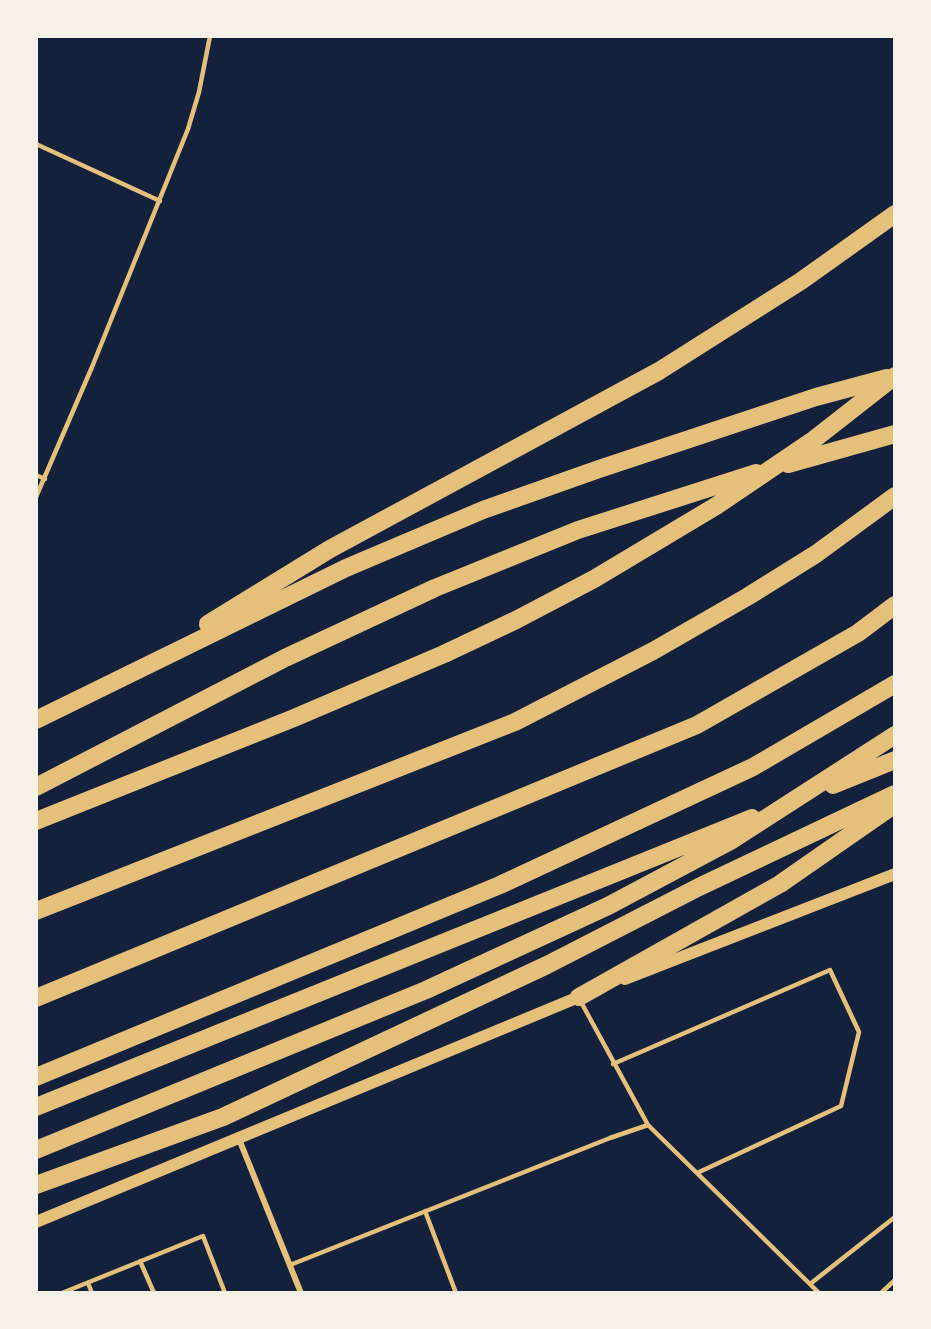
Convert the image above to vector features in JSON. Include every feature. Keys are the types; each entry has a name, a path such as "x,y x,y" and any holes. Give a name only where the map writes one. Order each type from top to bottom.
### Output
{"highway":[{"path":"122,677 330,549 659,371 801,281 895,214"},
{"path":"36,720 346,568 483,510 816,397 895,376"},
{"path":"36,821 294,718 444,654 516,620 594,579 716,506 812,441 895,376"},
{"path":"36,787 285,658 435,588 579,530 731,480 895,434"},
{"path":"36,911 514,722 653,651 747,597 816,554 895,496"},
{"path":"36,999 697,725 858,633 895,605"},
{"path":"36,1077 511,880 753,767 895,684"},
{"path":"36,1150 426,990 608,906 732,840 895,735"},
{"path":"36,1107 895,760"},
{"path":"36,1185 223,1117 547,965 699,887 895,794"},
{"path":"579,997 780,884 895,804"}],"main road":[{"path":"36,1222 579,997 895,874"}],"street":[{"path":"239,1139 301,1293"}],"lane":[{"path":"36,497 160,201 194,113 210,36"},
{"path":"36,144 160,201"},
{"path":"36,475 45,479"},
{"path":"614,1064 830,970 859,1032 841,1106 697,1173"},
{"path":"579,997 648,1125 819,1293"},
{"path":"290,1265 648,1125"},
{"path":"425,1211 456,1293"},
{"path":"810,1284 895,1217"},
{"path":"62,1293 203,1236 225,1293"},
{"path":"140,1261 154,1293"},
{"path":"881,1293 895,1280"},
{"path":"88,1283 92,1293"}]}
